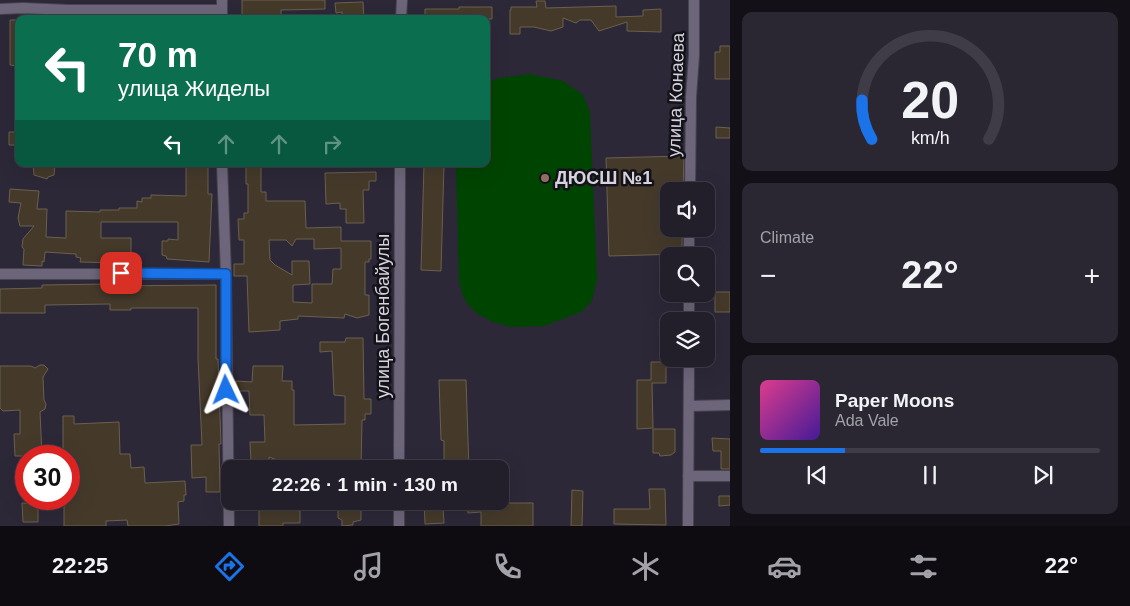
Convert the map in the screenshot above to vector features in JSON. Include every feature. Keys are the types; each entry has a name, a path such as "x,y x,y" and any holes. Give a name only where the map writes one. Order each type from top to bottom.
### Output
{"street":[{"path":"402,0 402,15"},
{"name":"улица Конаева","path":"690,182 690,97 694,55 694,0"},
{"path":"0,10 23,8 69,10 222,10"},
{"path":"222,167 226,274 229,526"},
{"name":"улица Богенбайулы","path":"399,460 400,167"},
{"path":"0,274 226,274"},
{"path":"688,526 689,367"},
{"path":"690,406 730,405"},
{"path":"688,476 730,476"},
{"path":"399,510 399,526"}],"green space":[{"path":"530,74 563,81 583,95 590,112 597,279 592,301 581,312 544,326 512,327 493,322 478,314 469,306 463,296 459,282 456,167 490,167 490,81 499,78"}],"building":[{"path":"242,0 325,0 325,9 281,10 281,15 242,15"},
{"path":"536,1 545,1 546,8 616,6 616,17 643,16 643,10 661,9 661,32 627,31 627,22 599,31 591,20 580,20 576,23 563,18 563,27 551,31 534,27 520,27 520,34 510,34 511,7 537,7"},
{"path":"363,2 364,15 342,15 342,12 336,13 335,3"},
{"path":"459,7 492,7 492,19 490,19 490,15 425,15 425,9 459,9"},
{"path":"10,20 15,20 15,66 10,65"},
{"path":"720,46 730,46 730,79 715,79 715,52 720,52"},
{"path":"716,127 730,128 730,138 716,138"},
{"path":"9,132 15,132 15,145 9,145"},
{"path":"684,156 683,182 660,182 660,237 682,237 682,247 660,247 660,255 609,256 606,158"},
{"path":"33,167 55,167 54,175 47,179 34,175"},
{"path":"186,167 208,167 208,194 212,194 209,262 167,259 166,256 162,255 162,241 168,241 168,239 178,240 178,222 101,222 101,238 131,238 131,260 124,260 124,263 80,262 81,258 76,257 76,254 45,252 42,266 23,265 23,239 34,226 20,226 18,218 21,203 9,202 10,189 39,191 37,209 47,209 46,237 66,238 66,211 100,212 100,210 137,208 137,201 142,202 142,198 151,198 151,195 186,196"},
{"path":"246,167 261,167 261,192 266,192 266,201 305,201 306,228 341,227 341,241 371,241 371,259 369,259 369,262 365,262 365,295 369,295 369,315 357,318 345,314 344,318 298,316 298,319 280,321 280,330 249,332 247,276 234,276 234,264 244,264 244,240 239,240 238,219 244,219 244,213 248,213 248,184 246,184","holes":["296,239 314,239 314,249 341,248 341,269 333,269 332,284 312,284 312,303 293,302 293,285 310,284 309,261 292,261 292,275 270,260 269,240 286,240 292,246"]},
{"path":"424,167 444,167 441,271 421,270"},
{"path":"376,172 376,181 369,181 369,190 363,190 364,223 346,223 346,209 340,209 340,203 326,204 325,173"},
{"path":"108,284 108,286 216,285 216,359 218,359 221,444 219,444 220,492 206,492 206,477 192,478 191,445 202,445 198,308 131,308 131,310 110,310 110,304 45,305 45,313 0,313 0,289 42,288 42,285"},
{"path":"715,292 730,292 730,312 715,312"},
{"path":"346,338 363,338 364,399 371,399 371,414 365,414 365,420 362,420 361,460 277,460 269,457 269,460 251,460 250,442 265,442 264,415 250,415 249,391 236,391 236,381 252,382 253,366 283,366 282,381 292,381 292,390 294,390 294,425 345,424 345,396 334,395 332,351 320,352 320,342 345,342"},
{"path":"651,362 660,362 660,367 666,367 666,383 652,383 653,428 637,429 637,380 651,380"},
{"path":"44,365 48,369 43,377 44,400 46,404 45,409 40,412 42,445 15,445 15,456 14,434 20,434 20,410 3,411 0,408 0,366 31,366 35,368"},
{"path":"439,380 466,380 469,460 444,460 444,441 441,440"},
{"path":"63,416 74,416 74,424 119,422 120,454 130,454 131,468 144,467 145,483 185,481 186,495 184,495 184,501 178,502 179,524 128,526 127,520 106,521 106,526 64,526 64,510 80,510 80,445 63,445"},
{"path":"653,429 675,429 675,452 671,455 660,456 659,453 653,453"},
{"path":"712,438 730,439 730,469 721,469 721,451 713,451"},
{"path":"649,489 665,489 666,525 614,524 614,509 650,509"},
{"path":"572,490 583,491 582,526 571,526"},
{"path":"719,496 730,496 730,505 719,506"},
{"path":"509,503 533,503 533,526 481,526 481,512 468,513 468,510 509,510"},
{"path":"22,510 38,510 38,522 23,522"},
{"path":"259,510 300,510 300,523 283,523 283,526 259,526"},
{"path":"338,510 361,510 361,520 353,522 353,525 342,526 342,520 338,518"},
{"path":"424,510 443,510 444,523 425,524"}],"place":[{"name":"ДЮСШ №1","path":"545,178"}],"route":[{"path":"121,273 226,274 226,390"}]}
